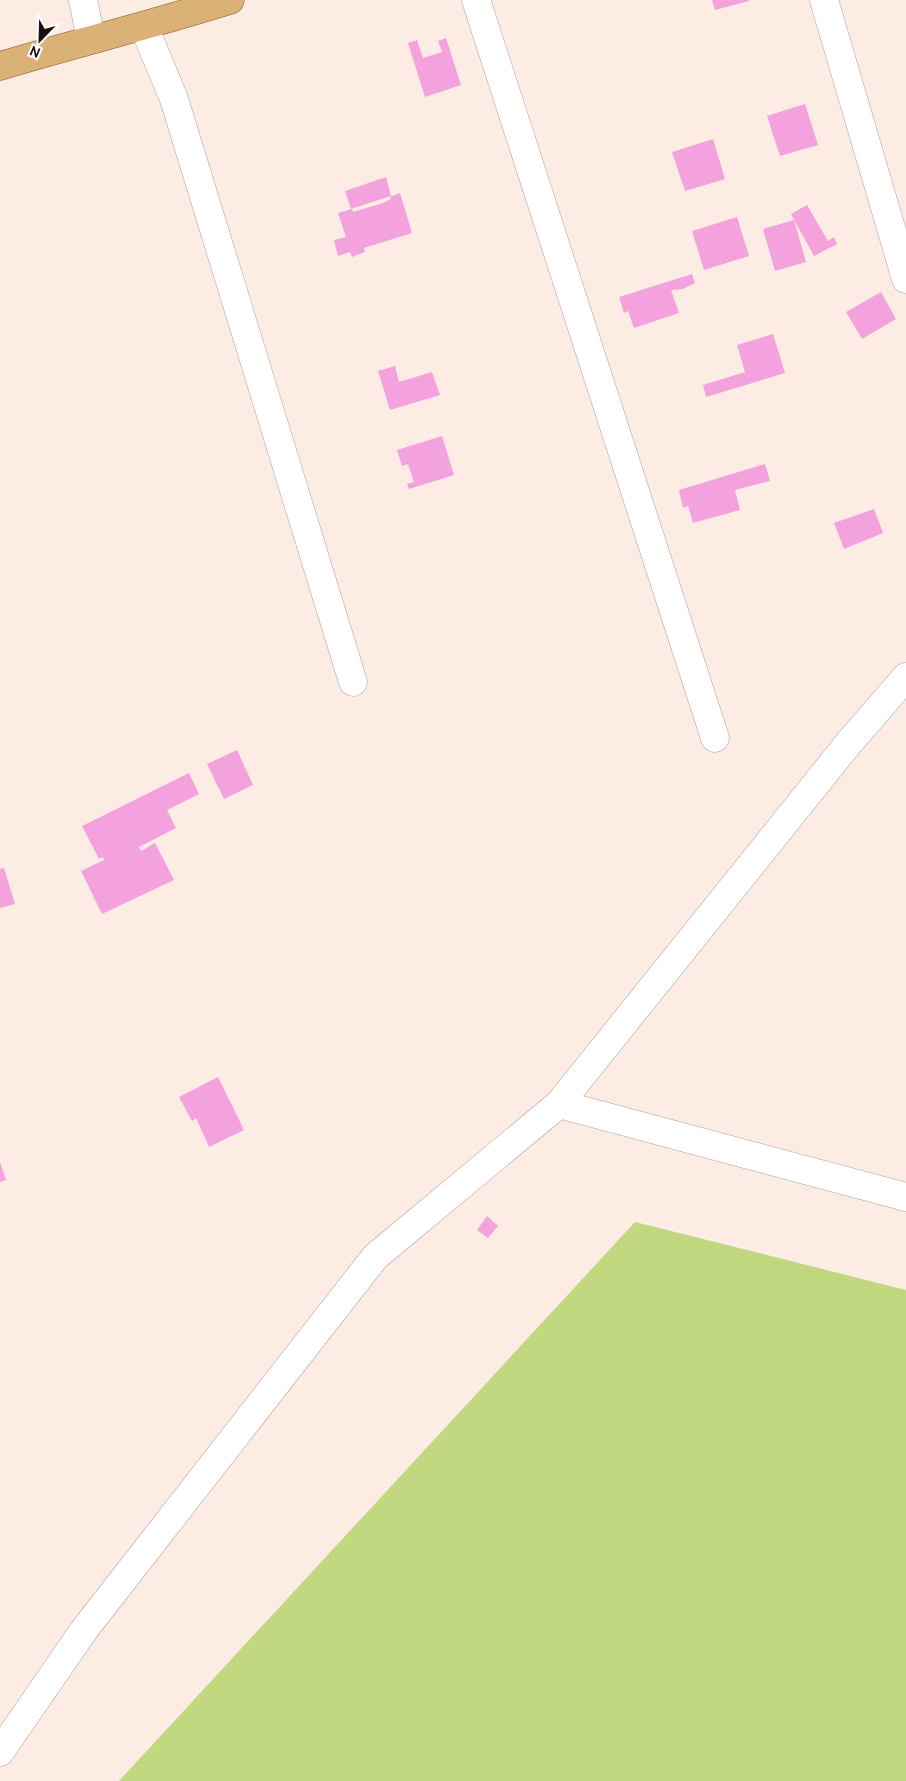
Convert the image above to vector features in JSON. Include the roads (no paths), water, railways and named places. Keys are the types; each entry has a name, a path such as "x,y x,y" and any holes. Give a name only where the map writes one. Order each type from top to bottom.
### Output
{"main road":[{"path":"0,66 91,39 144,27 230,0"}],"street":[{"path":"83,0 91,39"},
{"path":"476,0 715,738"},
{"path":"824,0 906,279"},
{"path":"144,27 174,99 353,682"},
{"path":"0,1752 84,1630 375,1257 560,1104 848,744 906,677"},
{"path":"560,1104 906,1198"}]}
